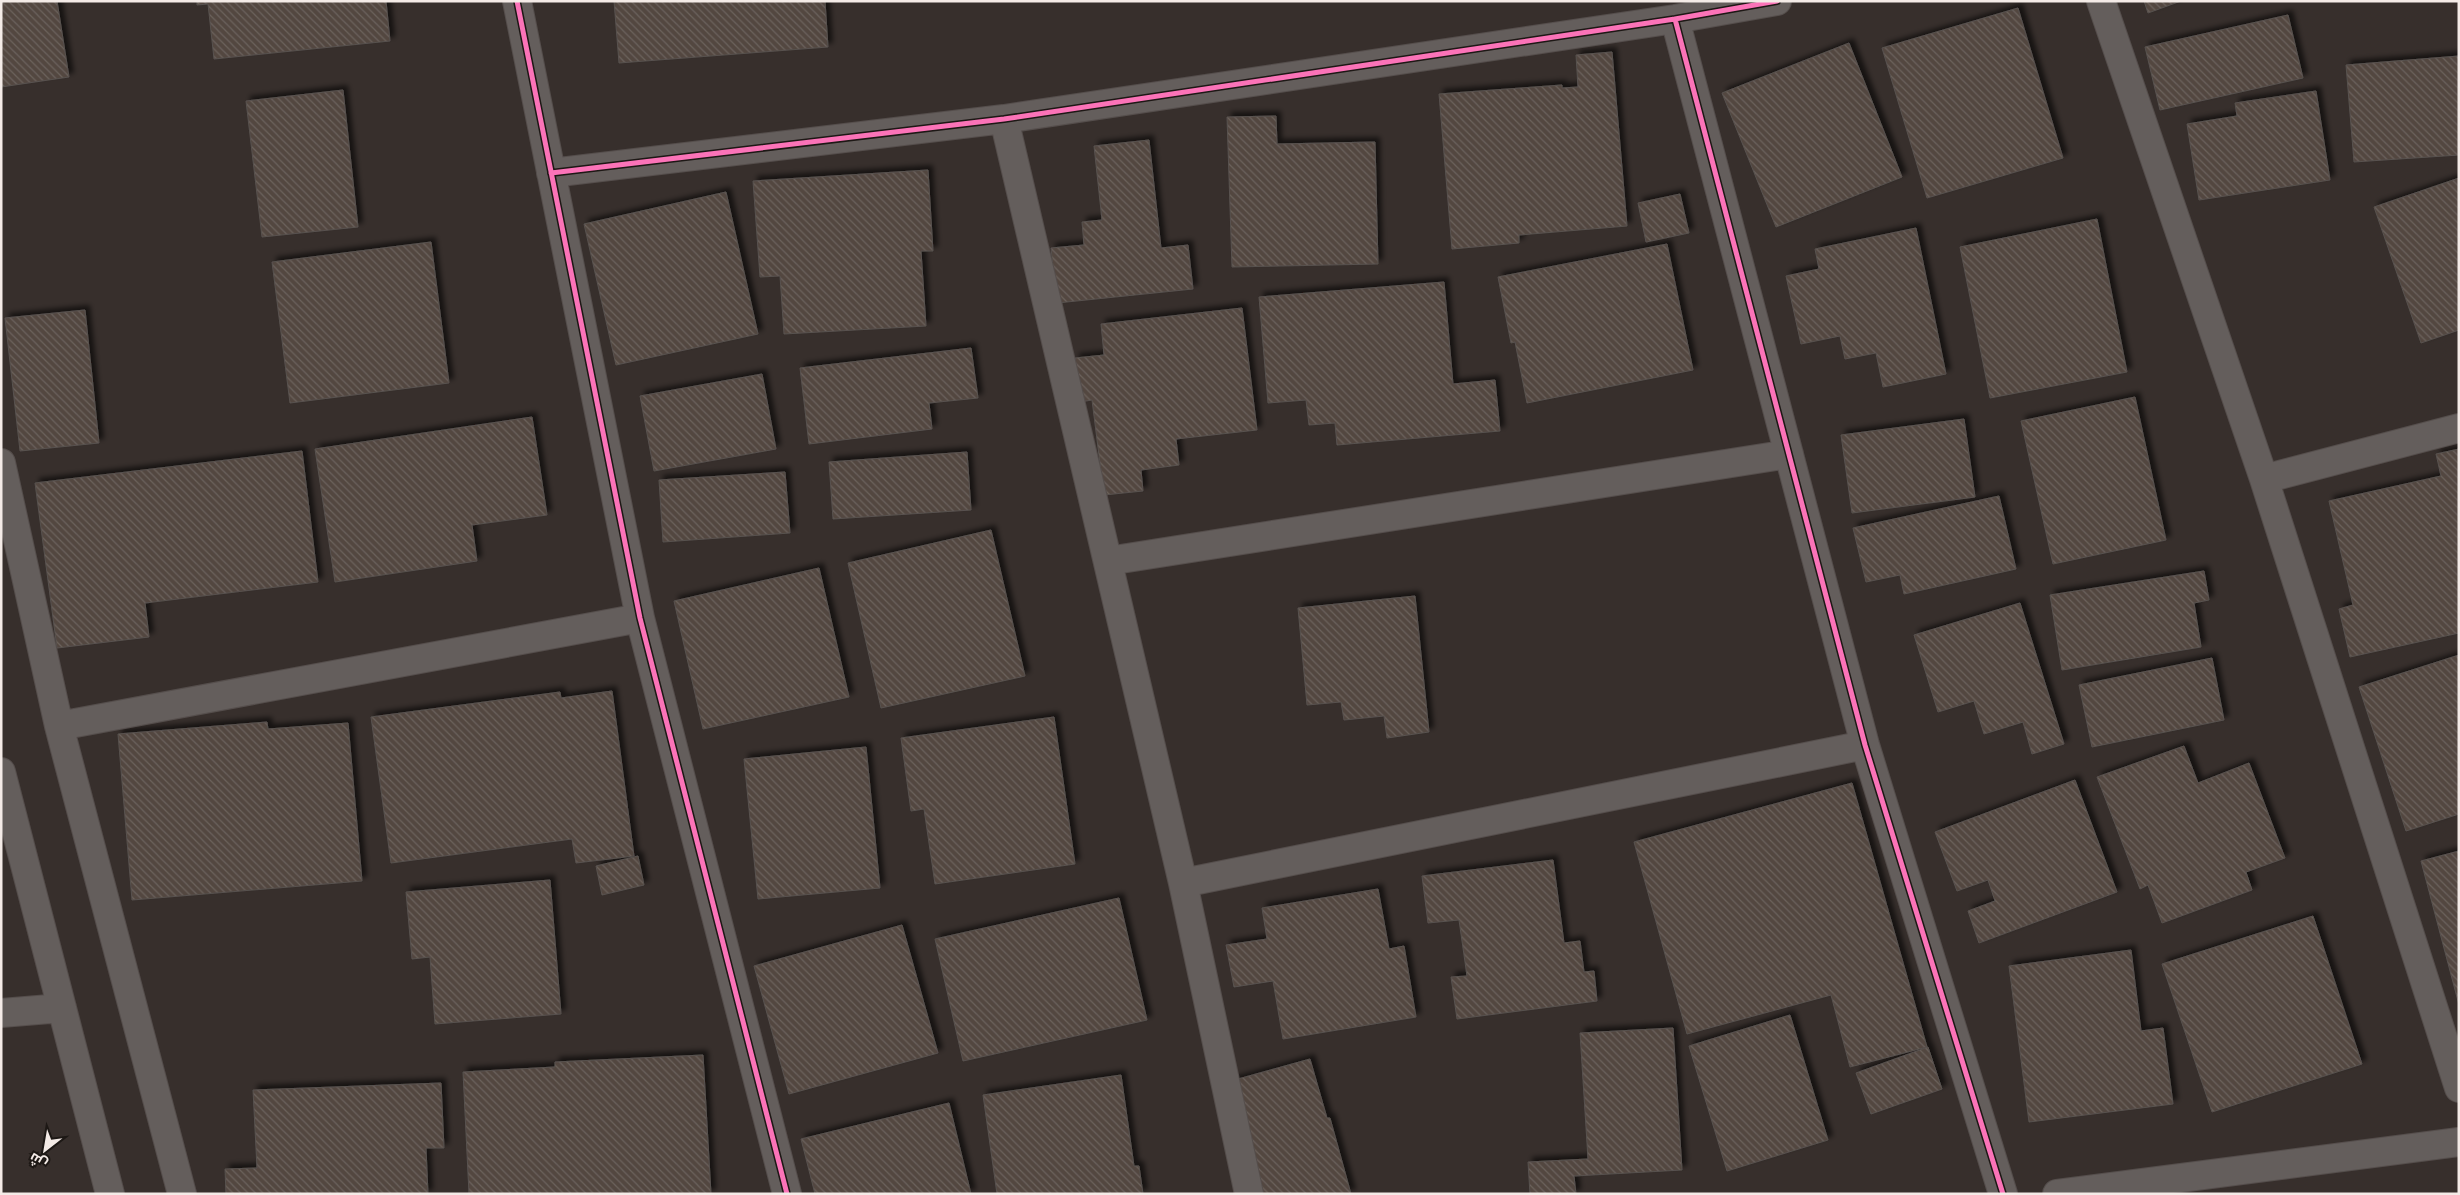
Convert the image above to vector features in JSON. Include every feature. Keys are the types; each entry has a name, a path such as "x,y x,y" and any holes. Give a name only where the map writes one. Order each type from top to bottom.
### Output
{"street":[{"path":"517,1 640,618 787,1194"},
{"path":"551,174 1004,119 1675,19 1777,1"},
{"path":"2101,1 2264,478 2459,1088"},
{"path":"1675,19 1865,745 2003,1194"},
{"path":"1004,119 1183,883 1248,1194"},
{"path":"2264,478 2459,428"},
{"path":"1108,561 1789,454"},
{"path":"1,463 59,726 182,1194"},
{"path":"59,726 640,618"},
{"path":"1183,883 1865,745"},
{"path":"1,772 110,1194"},
{"path":"1,1013 62,1008"},
{"path":"2058,1194 2459,1142"}],"building":[{"path":"1,1 57,1 69,77 1,87"},
{"path":"197,1 386,1 390,41 214,59 208,4 197,5"},
{"path":"614,1 825,1 828,47 619,63"},
{"path":"2144,1 2181,1 2148,13"},
{"path":"2018,8 2063,158 1927,198 1882,48"},
{"path":"2288,15 2303,78 2160,110 2145,47"},
{"path":"1849,43 1902,177 1776,227 1722,93"},
{"path":"1612,52 1627,226 1519,235 1519,243 1452,249 1439,94 1562,85 1562,88 1578,87 1576,55"},
{"path":"2459,56 2459,155 2354,162 2346,65"},
{"path":"343,90 358,227 262,237 246,101"},
{"path":"2316,91 2330,180 2199,200 2187,124 2237,116 2235,103"},
{"path":"1276,116 1277,144 1375,142 1378,264 1232,267 1227,117"},
{"path":"1149,140 1161,248 1188,245 1193,289 1057,303 1051,248 1084,245 1082,222 1102,220 1094,146"},
{"path":"928,170 933,251 921,251 926,326 784,334 780,276 760,277 753,181"},
{"path":"2459,178 2459,330 2421,343 2374,207"},
{"path":"726,192 758,334 616,365 584,224"},
{"path":"1680,194 1689,233 1646,242 1638,203"},
{"path":"2097,219 2127,372 1990,398 1960,247"},
{"path":"1916,228 1946,374 1883,387 1876,353 1845,359 1840,336 1801,344 1786,276 1819,269 1815,249"},
{"path":"431,242 449,383 290,403 272,262"},
{"path":"1667,244 1693,370 1527,403 1515,342 1511,343 1498,277"},
{"path":"1444,282 1453,384 1495,380 1500,431 1337,445 1335,423 1309,425 1306,400 1268,403 1259,297"},
{"path":"1242,308 1257,430 1176,439 1179,465 1141,470 1143,491 1104,495 1092,400 1080,402 1075,358 1104,355 1101,324"},
{"path":"85,310 99,443 20,451 5,318"},
{"path":"971,348 978,398 929,403 932,429 809,444 800,368"},
{"path":"762,374 776,449 654,471 640,396"},
{"path":"2135,397 2166,540 2053,564 2021,421"},
{"path":"532,417 547,515 472,525 477,561 335,582 315,449"},
{"path":"1964,419 1975,497 1852,513 1841,435"},
{"path":"2459,449 2459,633 2350,657 2339,609 2353,605 2329,501 2441,476 2436,454"},
{"path":"302,451 318,582 145,603 149,637 57,648 35,483"},
{"path":"967,452 971,510 833,519 829,462"},
{"path":"785,472 790,533 663,542 659,480"},
{"path":"1999,496 2016,569 1904,594 1900,575 1866,582 1853,528"},
{"path":"991,530 1025,676 881,708 848,563"},
{"path":"819,568 849,697 703,729 674,601"},
{"path":"2204,571 2209,600 2194,603 2201,647 2062,670 2050,595"},
{"path":"1415,596 1429,732 1387,738 1384,716 1344,720 1341,702 1307,705 1298,608"},
{"path":"2020,603 2064,744 2032,754 2023,722 1984,734 1974,701 1938,712 1914,635"},
{"path":"2459,655 2459,814 2406,831 2359,687"},
{"path":"2212,658 2224,720 2092,747 2079,685"},
{"path":"612,691 634,856 576,863 572,839 391,863 371,717 560,692 561,698"},
{"path":"1054,717 1075,864 935,884 924,809 911,811 901,738"},
{"path":"267,722 268,729 348,723 362,881 132,900 118,734"},
{"path":"2184,746 2198,783 2249,763 2285,858 2246,872 2252,890 2162,923 2148,885 2140,889 2097,777"},
{"path":"866,747 880,888 758,899 744,759"},
{"path":"2075,780 2117,892 1979,943 1968,911 1995,901 1988,880 1957,891 1935,832"},
{"path":"1852,783 1927,1047 1850,1067 1831,995 1687,1034 1634,842"},
{"path":"2459,851 2459,1005 2421,861"},
{"path":"638,856 644,885 602,895 596,866"},
{"path":"1553,860 1564,943 1580,941 1584,972 1594,971 1597,1001 1457,1019 1451,977 1467,976 1459,920 1428,923 1422,876"},
{"path":"550,880 561,1014 435,1024 430,957 412,959 406,892"},
{"path":"1378,889 1389,949 1404,946 1416,1017 1283,1039 1273,981 1234,987 1226,945 1267,939 1262,908"},
{"path":"1119,898 1147,1020 963,1061 935,939"},
{"path":"2313,916 2362,1064 2212,1112 2162,964"},
{"path":"902,925 938,1053 789,1094 754,966"},
{"path":"2131,950 2141,1031 2163,1028 2173,1104 2029,1122 2009,966"},
{"path":"1790,1015 1828,1140 1727,1171 1689,1046"},
{"path":"1673,1028 1682,1170 1574,1176 1576,1194 1530,1194 1528,1162 1588,1159 1580,1033"},
{"path":"1928,1047 1942,1089 1871,1114 1856,1073"},
{"path":"703,1055 711,1194 469,1194 463,1072 555,1067 555,1062"},
{"path":"1310,1059 1327,1118 1330,1118 1351,1194 1259,1194 1220,1084"},
{"path":"1121,1075 1134,1166 1139,1166 1143,1194 997,1194 983,1095"},
{"path":"441,1083 444,1148 426,1148 428,1194 226,1194 225,1169 257,1168 253,1090"},
{"path":"949,1103 971,1194 815,1194 801,1139"}],"cycle path":[{"path":"517,1 640,618 787,1194"},
{"path":"551,173 1004,119 1675,19 1777,1"},
{"path":"1675,19 1865,745 2003,1194"}]}
